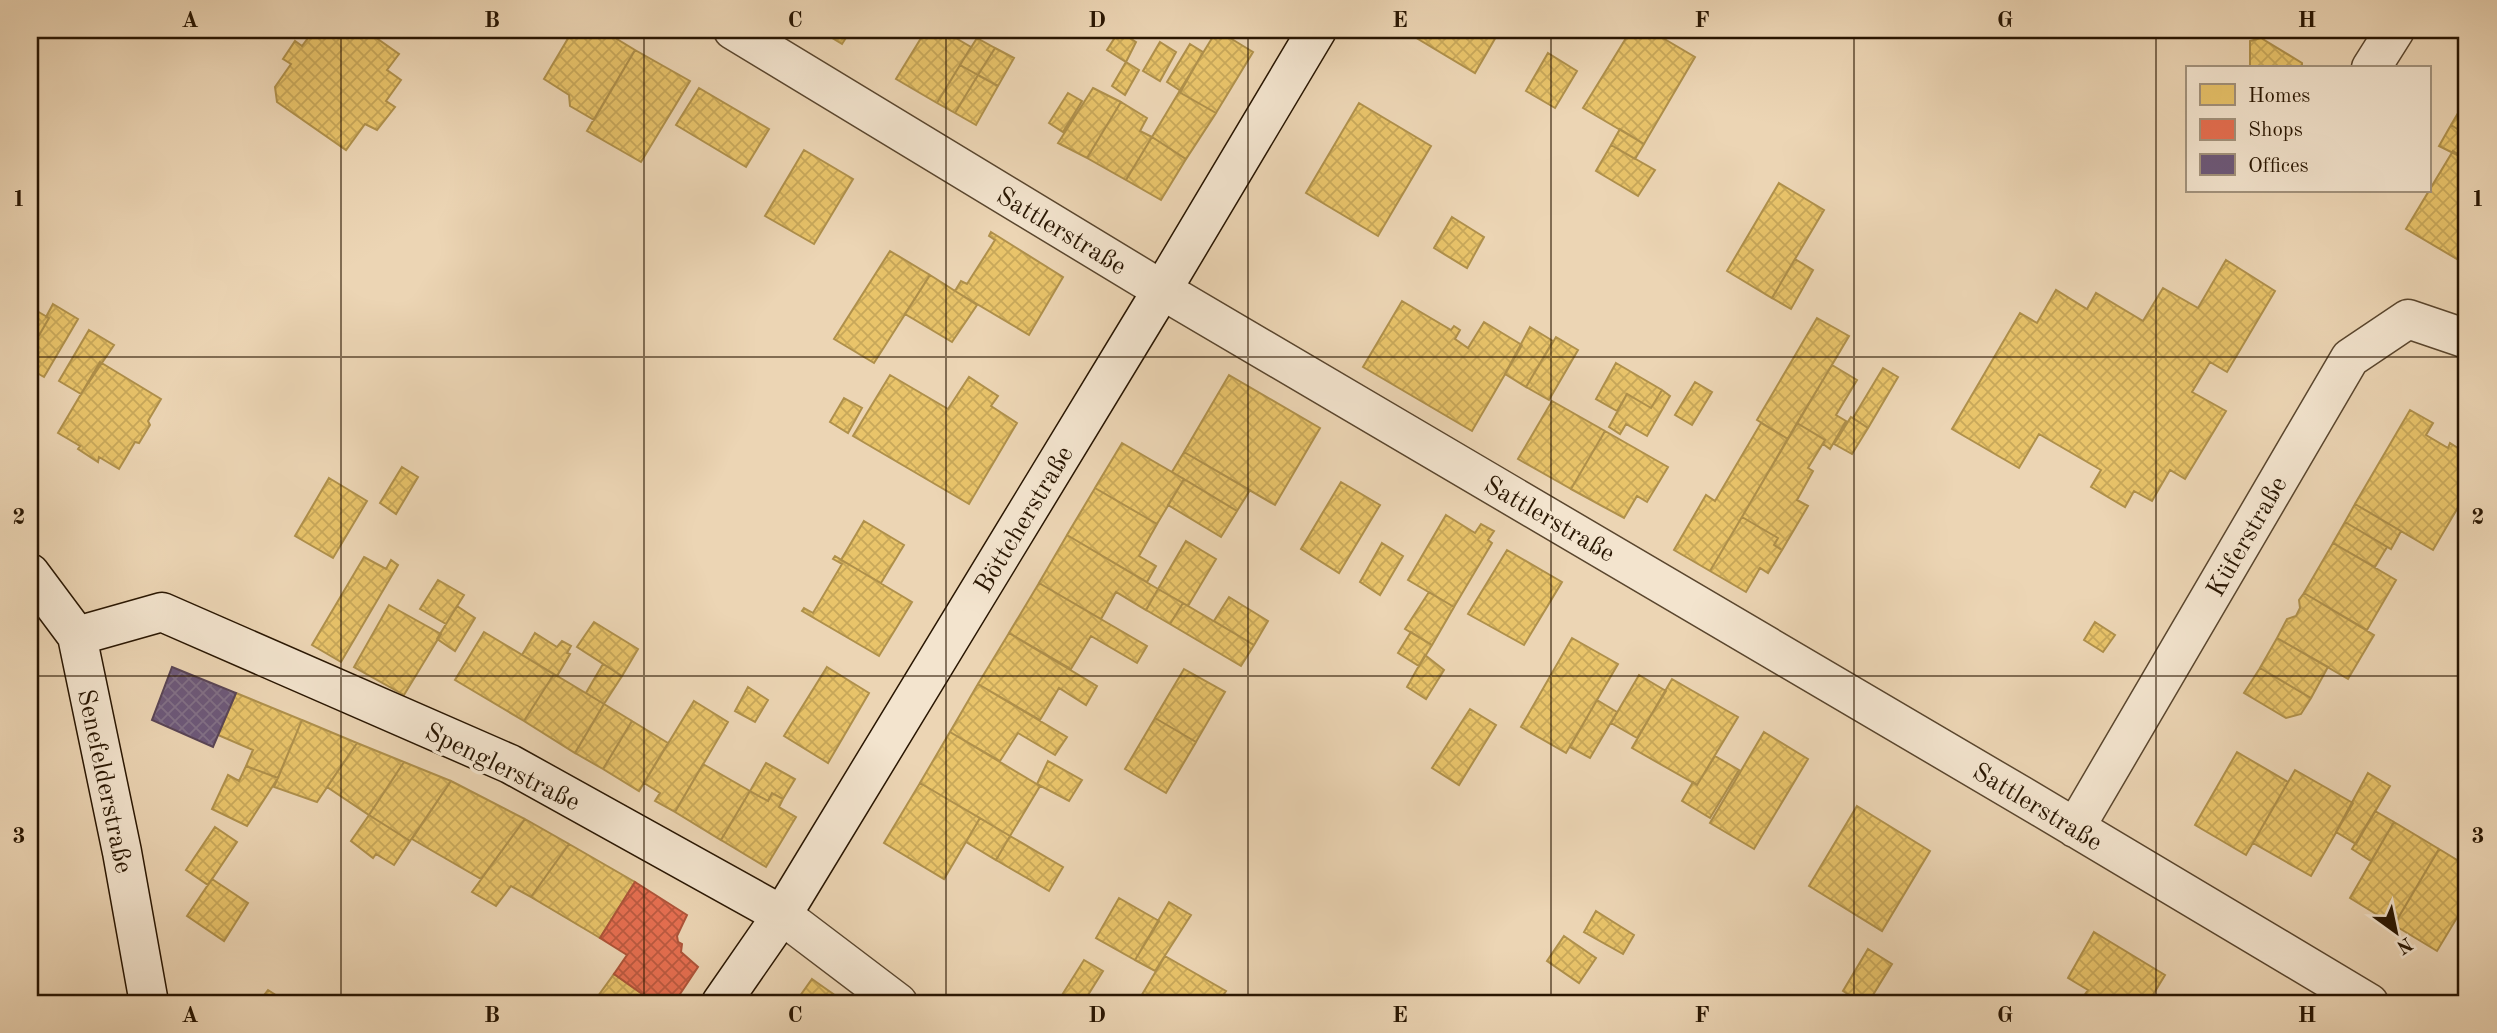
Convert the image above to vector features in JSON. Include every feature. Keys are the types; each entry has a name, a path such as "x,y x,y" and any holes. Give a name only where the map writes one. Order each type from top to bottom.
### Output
{"street":[{"name":"Sattlerstraße","path":"733,30 1162,290 2369,1003"},
{"name":"Böttcherstraße","path":"721,1003 782,915 1317,30"},
{"path":"2372,66 2395,30"},
{"name":"Küferstraße","path":"2075,828 2350,358 2409,320 2467,339"},
{"name":"Senefelderstraße","path":"30,573 77,636 122,852 149,1003"},
{"name":"Spenglerstraße","path":"77,636 162,612 510,764 782,915 898,1003"}],"building: Homes":[{"path":"314,30 365,30 399,54 387,70 401,80 386,101 395,107 377,130 365,124 346,150 277,102 275,87 291,64 283,59 295,41 302,46"},
{"path":"573,30 602,30 635,50 594,120 570,106 569,95 544,79"},
{"path":"819,30 851,30 842,44"},
{"path":"926,30 942,30 971,47 937,103 896,79"},
{"path":"1217,30 1253,52 1216,113 1179,92"},
{"path":"1410,30 1500,30 1475,73 1408,33"},
{"path":"1611,30 1631,30 1626,38"},
{"path":"1631,30 1649,30 1695,57 1644,144 1583,108"},
{"path":"1119,31 1136,42 1126,62 1107,50"},
{"path":"977,38 995,48 978,75 960,65"},
{"path":"2261,38 2302,63 2302,66 2250,66 2250,41"},
{"path":"1160,42 1176,52 1160,81 1143,71"},
{"path":"1190,44 1203,52 1181,91 1167,82"},
{"path":"995,48 1014,58 998,86 978,75"},
{"path":"635,50 690,81 641,162 587,131"},
{"path":"1548,53 1577,71 1555,108 1526,91"},
{"path":"1126,62 1139,70 1125,95 1112,86"},
{"path":"960,65 978,75 955,113 937,103"},
{"path":"978,75 998,86 976,125 955,113"},
{"path":"699,88 769,129 746,167 676,125"},
{"path":"1093,88 1121,102 1087,158 1058,143"},
{"path":"1179,92 1216,113 1186,159 1152,137"},
{"path":"1068,93 1082,101 1063,132 1049,123"},
{"path":"2467,98 2467,135 2451,125"},
{"path":"1121,102 1147,118 1140,131 1152,137 1126,180 1087,158"},
{"path":"1359,103 1431,146 1378,236 1306,193"},
{"path":"2451,125 2467,135 2467,160 2439,146"},
{"path":"1620,129 1644,144 1635,159 1611,145"},
{"path":"1152,137 1186,159 1161,200 1126,180"},
{"path":"1611,145 1655,170 1638,196 1596,171"},
{"path":"804,150 853,179 814,244 765,216"},
{"path":"2453,151 2467,160 2467,265 2406,229"},
{"path":"1779,183 1824,210 1772,298 1727,271"},
{"path":"1452,217 1484,237 1467,268 1434,248"},
{"path":"991,232 1063,277 1029,335 955,291 961,281 967,284 995,240 989,236"},
{"path":"890,251 930,275 874,363 834,339"},
{"path":"1795,259 1813,270 1791,309 1772,298"},
{"path":"2226,260 2275,291 2227,372 2210,362 2192,392 2226,411 2185,479 2170,470 2152,501 2134,491 2125,507 2091,487 2101,470 2039,434 2019,468 1952,429 2020,313 2037,323 2056,290 2087,309 2096,293 2143,321 2163,288 2198,308"},
{"path":"930,275 977,305 952,342 905,314"},
{"path":"1402,301 1451,330 1454,326 1460,330 1455,339 1468,348 1484,322 1522,345 1472,431 1363,367"},
{"path":"53,304 78,319 44,377 30,369 30,351 49,318 46,317"},
{"path":"30,307 49,318 30,351"},
{"path":"1817,318 1849,336 1788,439 1757,420"},
{"path":"1530,327 1553,341 1526,387 1505,374"},
{"path":"89,330 114,345 81,394 59,381"},
{"path":"1556,337 1578,350 1549,400 1526,387"},
{"path":"100,362 161,399 148,421 150,425 139,443 135,442 119,469 99,457 98,462 78,449 80,446 58,433"},
{"path":"1616,363 1662,390 1651,408 1627,394 1617,411 1596,399"},
{"path":"1832,365 1857,380 1836,415 1846,421 1830,449 1823,444 1825,440 1797,423"},
{"path":"1883,368 1898,377 1868,428 1853,418"},
{"path":"890,375 948,409 969,377 998,396 991,406 1017,423 969,504 853,436"},
{"path":"1229,375 1320,428 1275,505 1184,452"},
{"path":"1695,382 1712,392 1692,425 1675,415"},
{"path":"1662,390 1670,396 1647,436 1626,424 1620,434 1609,427 1627,394 1651,408"},
{"path":"844,398 862,408 848,433 830,422"},
{"path":"1552,401 1605,431 1571,489 1518,459"},
{"path":"2410,410 2433,423 2426,435 2448,448 2450,443 2467,454 2467,492 2433,550 2355,504"},
{"path":"1851,417 1868,428 1852,454 1834,444"},
{"path":"1761,423 1788,439 1710,571 1674,550 1706,495 1715,501"},
{"path":"1797,423 1825,440 1808,468 1813,471 1797,500 1808,506 1782,550 1774,545 1778,538 1742,517"},
{"path":"1605,431 1668,467 1647,502 1637,496 1624,518 1571,489"},
{"path":"1122,443 1184,479 1157,524 1095,488"},
{"path":"1184,452 1250,490 1237,511 1172,472"},
{"path":"402,467 418,477 396,514 380,503"},
{"path":"329,478 367,501 333,558 295,536"},
{"path":"1184,479 1237,511 1221,537 1168,505"},
{"path":"1341,482 1380,505 1339,573 1301,549"},
{"path":"1095,488 1157,524 1139,556 1156,566 1147,582 1067,535"},
{"path":"2355,504 2401,531 2391,549 2345,522"},
{"path":"1446,515 1475,533 1481,524 1494,531 1488,540 1492,543 1454,607 1408,580"},
{"path":"1742,517 1778,538 1774,545 1782,550 1768,573 1760,568 1746,592 1710,571"},
{"path":"864,521 904,545 881,583 841,560"},
{"path":"2345,522 2387,547 2375,567 2333,543"},
{"path":"1067,535 1158,589 1146,610 1116,592 1101,619 1039,583"},
{"path":"1186,541 1216,559 1188,606 1158,589"},
{"path":"1382,543 1403,556 1380,595 1360,582"},
{"path":"2333,543 2396,580 2367,630 2304,593"},
{"path":"1507,550 1562,582 1524,645 1468,614"},
{"path":"835,556 912,602 879,656 802,611 804,608 813,613 842,564 833,559"},
{"path":"364,557 386,569 391,560 398,565 341,662 312,645"},
{"path":"438,580 464,595 446,624 420,609"},
{"path":"1039,583 1147,646 1137,663 1091,636 1071,669 1009,633"},
{"path":"1158,589 1183,603 1170,624 1146,610"},
{"path":"1429,592 1454,607 1432,645 1405,629"},
{"path":"2304,593 2374,635 2348,679 2277,638 2287,619 2296,616 2300,608 2299,600"},
{"path":"1229,597 1268,621 1254,645 1214,621"},
{"path":"1183,603 1254,645 1241,666 1170,624"},
{"path":"389,605 441,634 404,695 354,667"},
{"path":"457,606 475,618 455,651 437,639"},
{"path":"594,622 638,649 622,676 577,647"},
{"path":"2095,622 2115,635 2103,652 2084,640"},
{"path":"484,632 554,674 524,721 455,680"},
{"path":"1411,632 1432,645 1419,666 1398,653"},
{"path":"535,633 557,647 562,641 571,646 567,653 570,654 557,676 522,655"},
{"path":"1009,633 1097,686 1086,705 1059,688 1040,720 978,684"},
{"path":"1572,638 1618,664 1566,753 1521,727"},
{"path":"2277,638 2328,667 2311,698 2260,668"},
{"path":"1425,655 1444,670 1426,699 1407,687"},
{"path":"603,664 622,676 604,704 586,693"},
{"path":"827,667 869,693 828,763 784,736"},
{"path":"2260,668 2311,698 2301,714 2286,718 2244,693"},
{"path":"1184,669 1225,692 1196,742 1155,718"},
{"path":"554,674 604,704 575,753 524,721"},
{"path":"1639,675 1666,691 1637,738 1611,723"},
{"path":"1672,679 1738,717 1697,785 1632,748"},
{"path":"978,684 1067,737 1055,755 1018,733 1000,761 950,732"},
{"path":"748,687 768,700 755,722 735,711"},
{"path":"236,693 302,720 278,778 246,766 253,750 218,735"},
{"path":"1597,700 1617,712 1590,758 1570,747"},
{"path":"694,701 728,722 675,812 655,801 660,793 644,783"},
{"path":"604,704 632,721 603,769 575,753"},
{"path":"1470,709 1496,725 1459,785 1432,768"},
{"path":"1155,718 1196,742 1166,793 1125,769"},
{"path":"302,720 357,743 317,802 274,787"},
{"path":"632,721 668,743 639,791 603,769"},
{"path":"950,732 1040,786 1010,836 920,783"},
{"path":"1764,732 1808,759 1754,849 1710,823"},
{"path":"357,743 404,762 369,815 327,787"},
{"path":"2237,752 2288,782 2246,855 2195,825"},
{"path":"1715,756 1739,770 1710,818 1682,801 1693,782 1697,785"},
{"path":"1048,761 1082,780 1069,801 1037,784"},
{"path":"404,762 451,781 410,841 369,815"},
{"path":"766,763 795,779 783,799 772,793 768,801 750,791"},
{"path":"703,764 750,791 721,840 675,812"},
{"path":"246,766 278,778 247,826 212,809 228,775 239,781"},
{"path":"2295,770 2353,803 2311,876 2253,843"},
{"path":"2368,773 2390,786 2356,844 2336,832"},
{"path":"451,781 525,819 481,879 412,839"},
{"path":"920,783 980,818 944,879 884,843"},
{"path":"750,791 768,801 772,793 783,799 779,807 796,817 766,867 721,840"},
{"path":"1857,806 1930,851 1882,931 1809,886"},
{"path":"2375,811 2394,822 2371,861 2352,849"},
{"path":"369,815 410,841 394,865 376,854 373,858 351,841"},
{"path":"980,818 1010,836 996,860 966,842"},
{"path":"525,819 569,844 531,897 511,886 496,906 472,892"},
{"path":"2394,822 2439,849 2394,925 2350,898"},
{"path":"215,827 237,842 208,885 186,870"},
{"path":"1010,836 1063,867 1049,891 996,860"},
{"path":"569,844 635,882 600,938 531,897"},
{"path":"2439,849 2467,866 2467,901 2437,951 2394,925"},
{"path":"212,879 248,903 224,941 187,916"},
{"path":"1119,898 1159,921 1135,960 1096,938"},
{"path":"1169,902 1191,915 1155,971 1135,960"},
{"path":"1596,911 1634,935 1623,954 1584,932"},
{"path":"2094,932 2165,975 2148,1003 2079,1003 2088,990 2068,978"},
{"path":"1564,936 1596,958 1579,983 1547,961"},
{"path":"1868,949 1892,964 1868,1003 1862,1003 1843,991"},
{"path":"1165,956 1226,991 1218,1003 1137,1003"},
{"path":"1084,960 1103,971 1083,1003 1057,1003"},
{"path":"614,974 655,1003 593,1003"},
{"path":"812,979 846,1003 795,1003"},
{"path":"268,990 288,1003 258,1003"}],"building: Shops":[{"path":"635,882 687,915 677,936 678,942 682,944 681,952 698,967 674,1003 655,1003 614,974 627,955 600,938"}],"building: Offices":[{"path":"172,667 236,693 213,747 152,720"}]}
